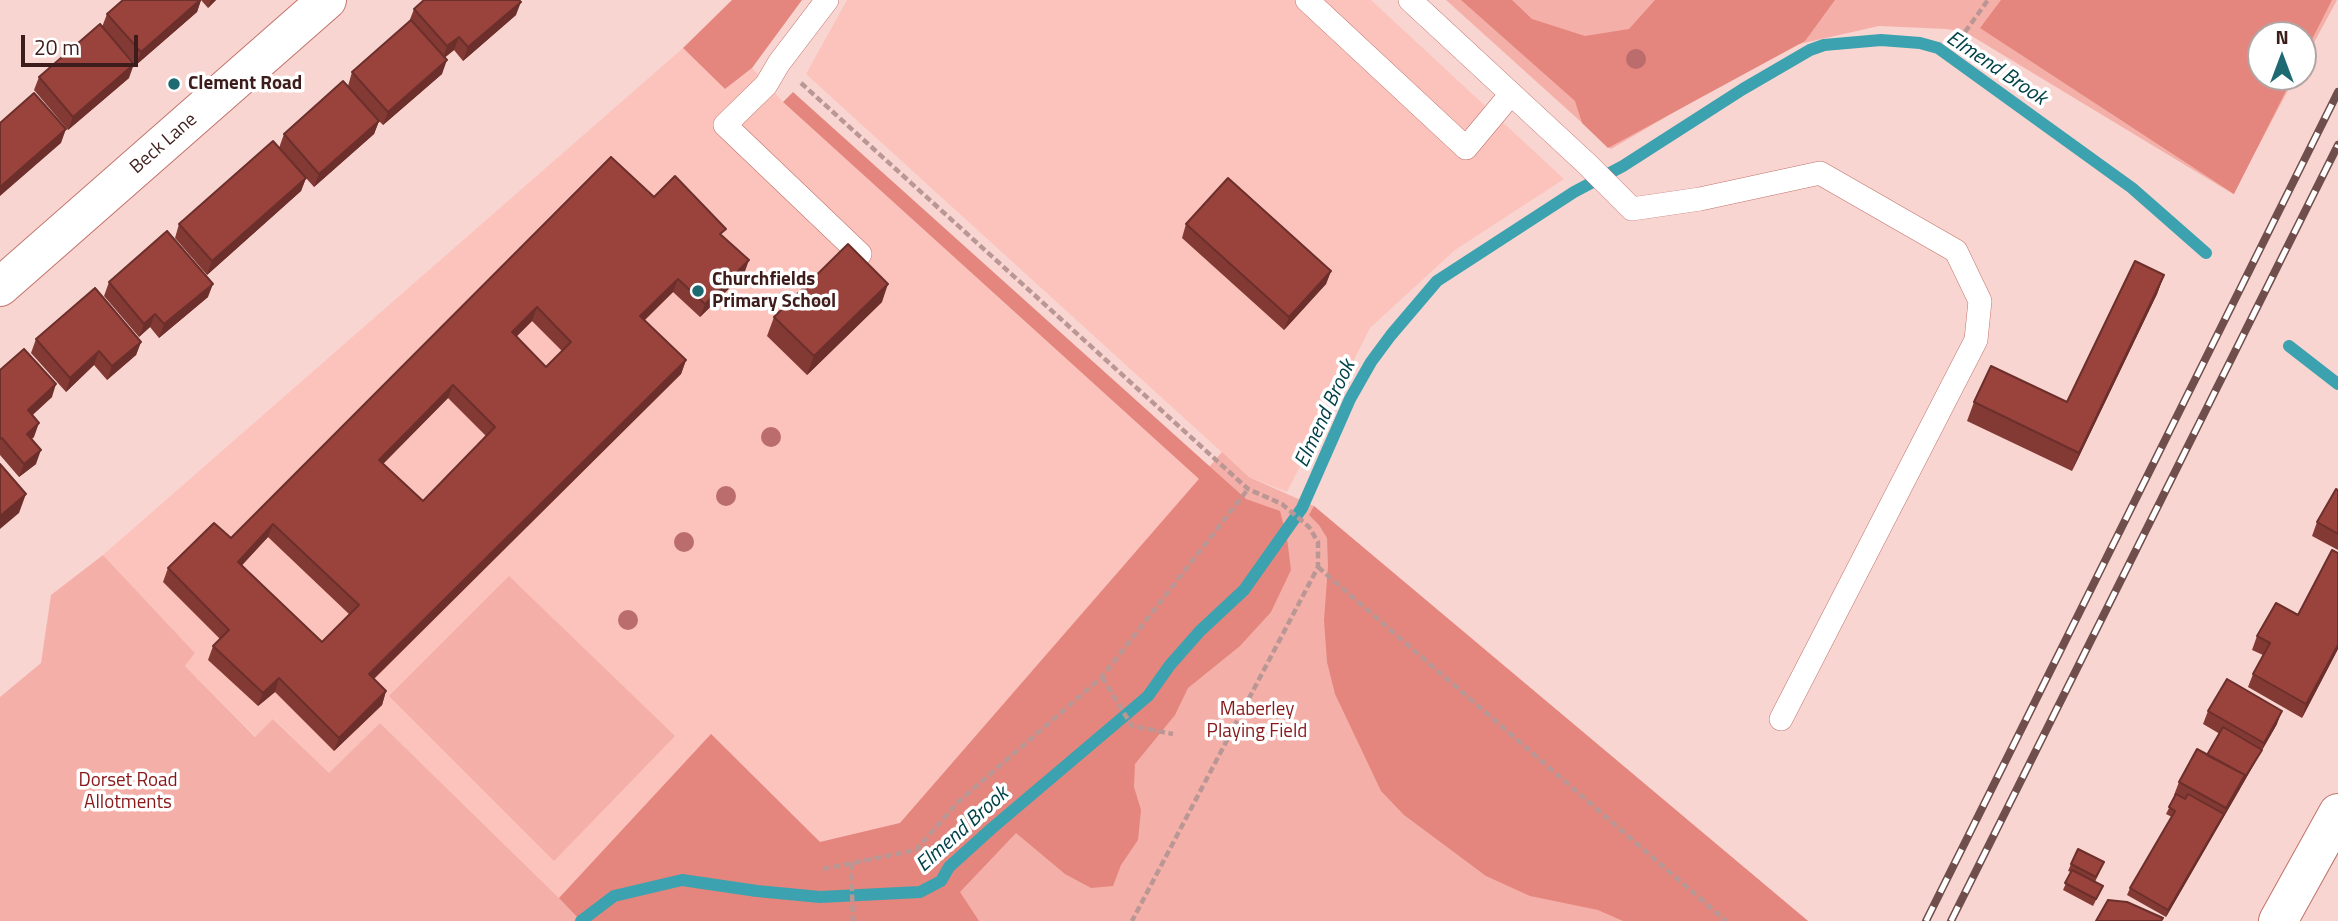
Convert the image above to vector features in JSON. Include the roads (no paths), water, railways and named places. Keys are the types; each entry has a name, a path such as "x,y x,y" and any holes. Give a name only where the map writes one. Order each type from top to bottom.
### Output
{"street":[{"name":"Beck Lane","path":"0,287 327,0"},
{"path":"2278,921 2338,813"}],"lane":[{"path":"827,0 779,63 766,85 724,125 860,254"},
{"path":"1307,0 1466,148 1511,94"},
{"path":"1410,0 1632,209 1700,199 1820,173 1956,251 1980,301 1976,340 1781,719"}],"waterway":[{"name":"Elmend Brook","path":"581,921 614,896 682,880 820,897 920,892 941,881 949,867 991,829 1148,696 1170,665 1200,631 1244,590 1302,508 1350,399 1371,362 1437,281 1574,192 1623,166 1743,89 1810,50 1824,45 1881,40 1920,43 1938,48 2132,188 2206,253"},
{"name":"Elmend Brook","path":"2289,346 2338,384"}],"railway":[{"path":"1926,921 2338,92"},
{"path":"1951,921 2338,145"}],"place":[{"name":"Clement Road","path":"174,84"},
{"name":"Churchfields Primary School","path":"698,291"}],"park label":[{"name":"Maberley Playing Field","path":"1257,721"},
{"name":"Dorset Road Allotments","path":"128,792"}]}
